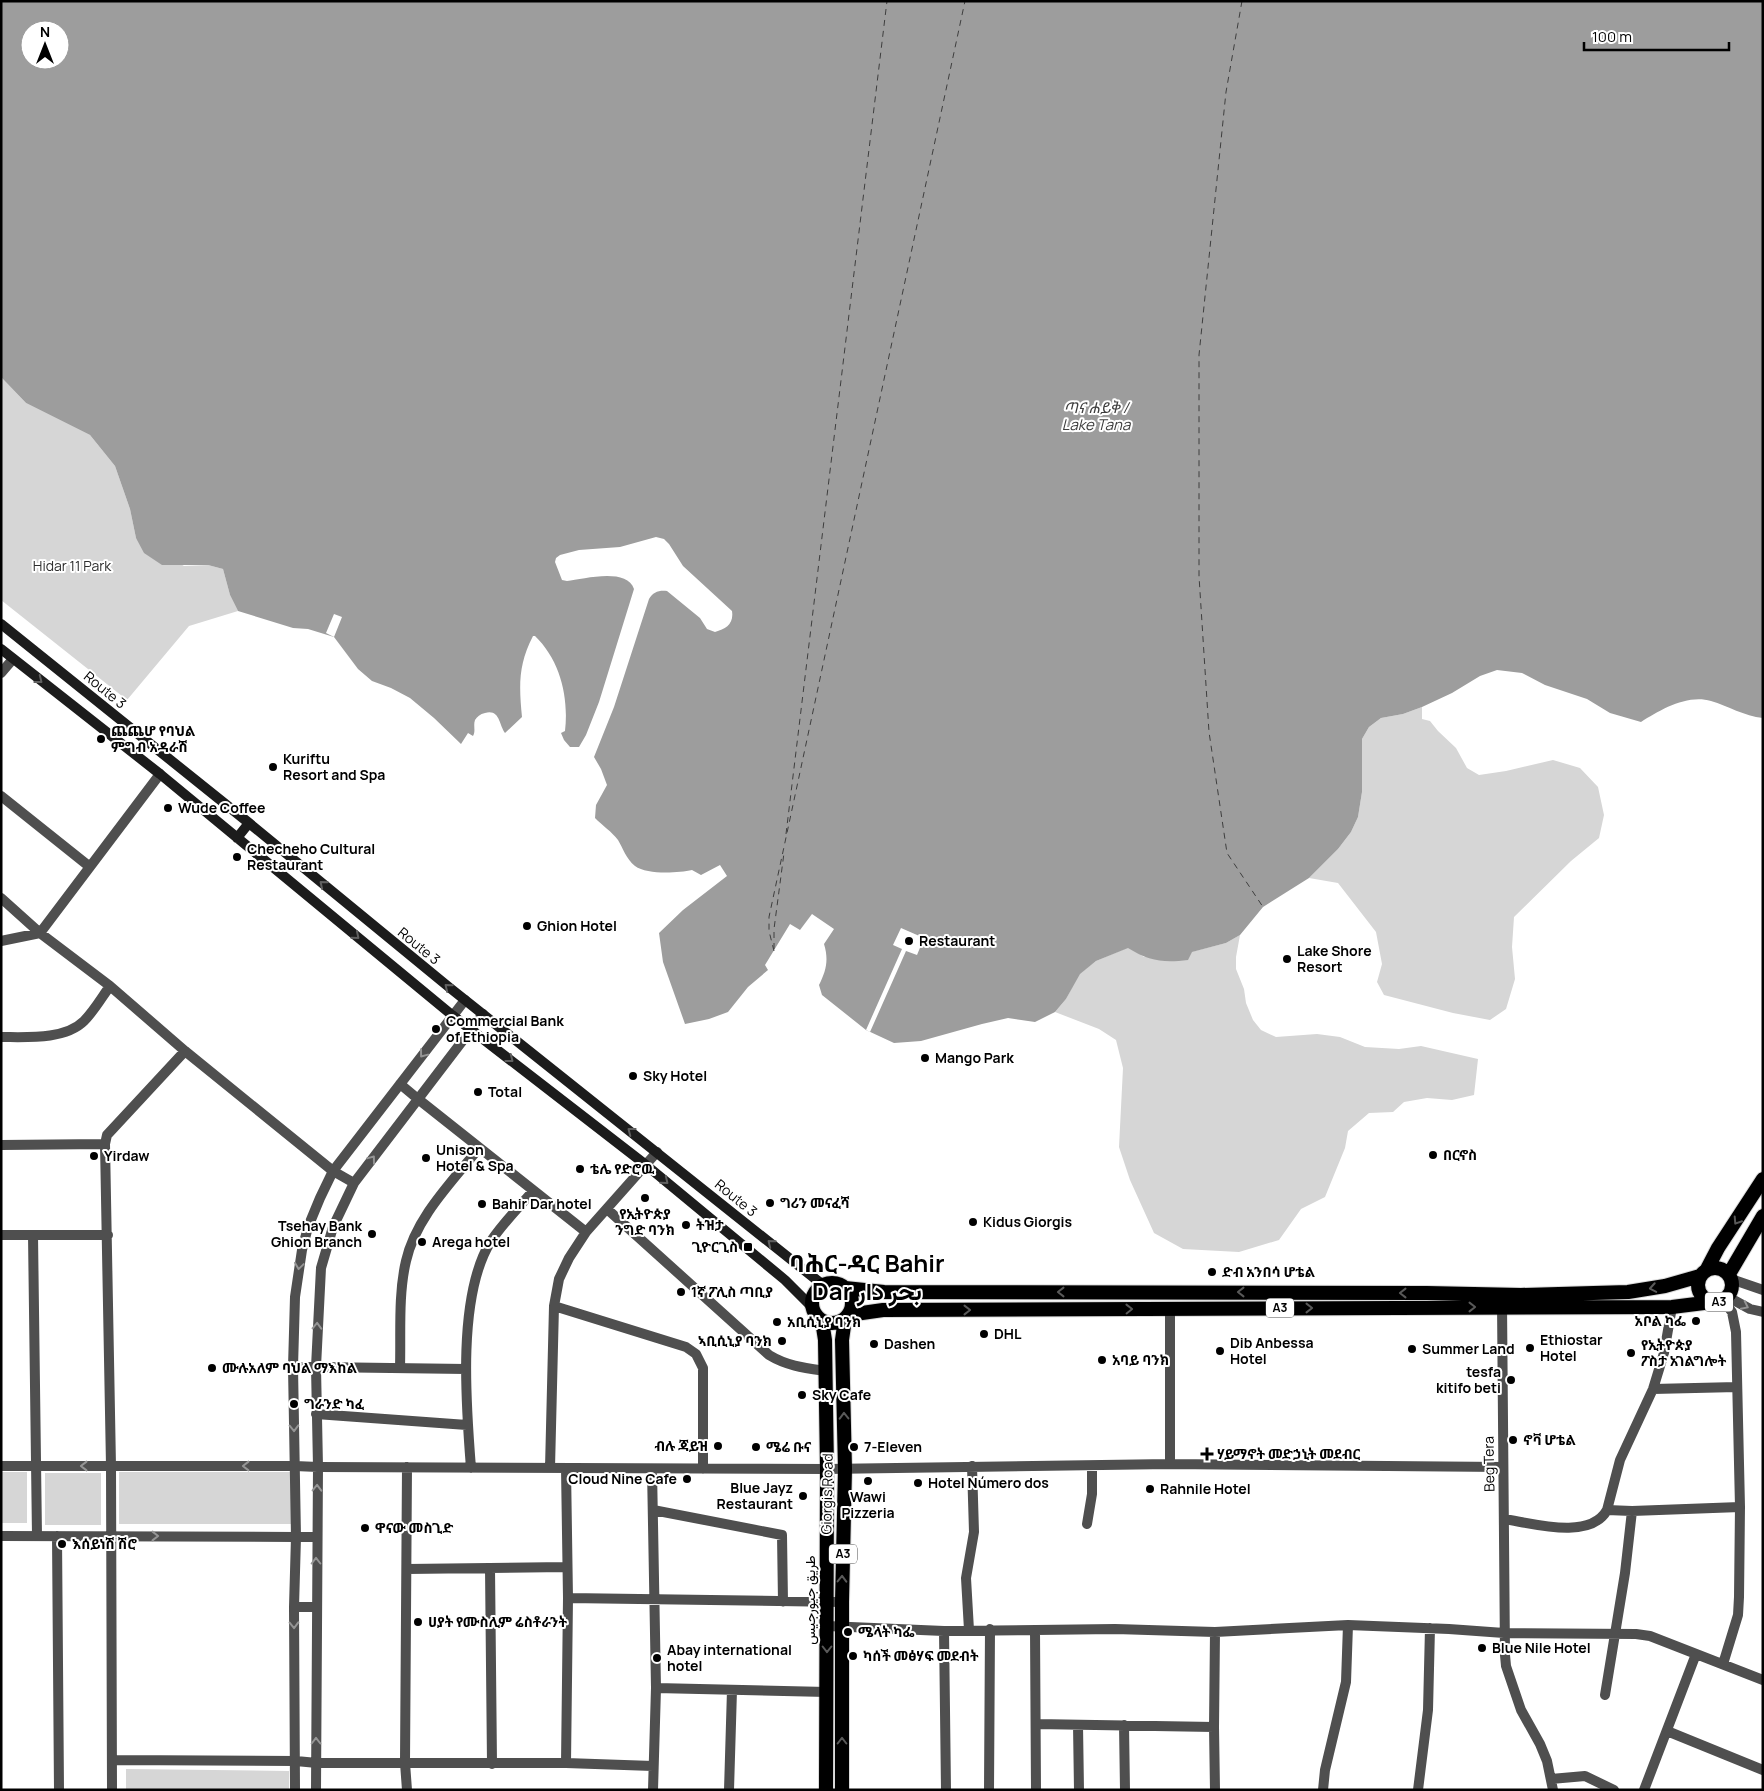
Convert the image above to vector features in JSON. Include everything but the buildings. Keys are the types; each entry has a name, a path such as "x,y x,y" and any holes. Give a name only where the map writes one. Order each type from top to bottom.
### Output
{"highway":[{"path":"1703,1273 1763,1179"},
{"name":"A3","path":"823,1285 833,1283 846,1288 884,1292 1212,1292 1672,1307 1721,1300 1732,1288 1730,1276 1763,1216"},
{"name":"A3","path":"811,1306 817,1317 822,1321 834,1323 847,1317 883,1310 1211,1309 1502,1301 1628,1292 1665,1286 1718,1268 1730,1276"},
{"name":"A3","path":"1703,1273 1698,1282 1698,1289 1701,1295 1721,1300"},
{"path":"811,1306 813,1294 823,1285"},
{"name":"A3","path":"846,1288 852,1304 847,1317"},
{"path":"1154,1292 1155,1309"},
{"path":"1211,1309 1212,1292"},
{"path":"944,1310 945,1293"},
{"name":"Giorgis Road","path":"842,1790 842,1602 845,1469 842,1340 847,1317"},
{"name":"طريق جيورجيس","path":"822,1321 825,1340 827,1469 826,1790"}],"main road":[{"name":"Route 3","path":"3,629 148,742 465,1000 823,1285"},
{"path":"1,649 160,774 452,1015 646,1165 785,1280 811,1306"},
{"path":"136,756 148,742"},
{"path":"237,838 249,823"}],"street":[{"path":"1,674 13,659"},
{"path":"1,941 40,933 160,774"},
{"path":"1,796 90,867"},
{"path":"1,898 40,933 110,986 185,1051 333,1171 354,1183"},
{"path":"1,1037 35,1036 67,1032 84,1021 110,986"},
{"path":"295,1790 294,1607 296,1537 293,1368 295,1297 302,1250 320,1198 333,1171 465,1000"},
{"path":"316,1790 316,1537 318,1467 316,1368 321,1268 333,1227 354,1183 483,1014"},
{"path":"112,1790 112,1536 105,1144 107,1135 185,1051"},
{"path":"400,1084 586,1232"},
{"path":"1,1145 105,1144"},
{"path":"400,1368 402,1292 406,1260 415,1236 430,1209 479,1148"},
{"path":"550,1468 554,1306 559,1279 569,1258 586,1232 657,1152"},
{"path":"471,1468 467,1425 466,1369 470,1301 478,1270 491,1242 533,1191"},
{"path":"607,1209 769,1355 780,1362 796,1368 826,1370"},
{"path":"1,1235 108,1235"},
{"path":"33,1235 37,1536"},
{"path":"1730,1276 1763,1290"},
{"path":"1721,1300 1763,1312"},
{"path":"1721,1300 1732,1312 1735,1322 1740,1507 1738,1615 1723,1664"},
{"name":"Beg Tera","path":"1502,1301 1505,1655 1521,1710 1540,1744 1553,1790"},
{"path":"554,1306 686,1347 696,1354 704,1368 703,1469"},
{"path":"1504,1519 1561,1528 1575,1528 1594,1522 1604,1516 1620,1460 1653,1389 1664,1352 1672,1307"},
{"path":"1170,1309 1170,1464"},
{"path":"293,1368 466,1369"},
{"path":"1653,1389 1737,1387"},
{"path":"316,1414 467,1425"},
{"path":"1,1466 845,1469 1170,1464 1503,1468"},
{"path":"970,1630 966,1578 974,1532 972,1466"},
{"path":"1087,1524 1092,1494 1092,1466"},
{"path":"407,1467 405,1763 407,1790"},
{"path":"566,1468 566,1567 568,1598 566,1763"},
{"path":"652,1469 656,1688 652,1790"},
{"path":"1607,1510 1632,1511 1740,1507"},
{"path":"653,1510 782,1535 783,1602"},
{"path":"1605,1695 1625,1573 1632,1511"},
{"path":"1,1536 316,1537"},
{"path":"57,1536 59,1790"},
{"path":"407,1569 566,1567"},
{"path":"490,1568 492,1764"},
{"path":"568,1598 842,1602"},
{"path":"294,1607 316,1607"},
{"path":"827,1626 944,1631 1115,1629 1216,1632 1348,1625 1430,1628 1504,1634 1643,1635 1763,1680"},
{"path":"1323,1790 1325,1770 1346,1682 1348,1625"},
{"path":"1418,1790 1428,1710 1430,1628"},
{"path":"989,1790 990,1630"},
{"path":"1035,1630 1036,1790"},
{"path":"944,1631 946,1790"},
{"path":"1215,1790 1216,1632"},
{"path":"1644,1790 1696,1654"},
{"path":"656,1688 827,1692"},
{"path":"729,1790 732,1690"},
{"path":"1036,1724 1214,1727"},
{"path":"1078,1725 1079,1790"},
{"path":"1124,1726 1125,1790"},
{"path":"1666,1731 1763,1770"},
{"path":"112,1760 296,1761 316,1763 566,1763 653,1766"},
{"path":"1551,1779 1585,1776 1614,1790"}],"green space":[{"name":"Hidar 11 Park","path":"1,377 26,403 90,435 115,466 130,509 136,538 184,566 208,565 223,569 230,595 238,611 189,626 127,700 1,600"},
{"path":"1422,707 1422,719 1430,721 1456,748 1467,768 1479,775 1553,760 1580,768 1598,787 1604,815 1599,838 1571,861 1514,917 1512,947 1515,979 1506,1009 1490,1020 1453,1013 1384,995 1377,982 1382,964 1376,932 1338,883 1309,878 1338,849 1351,832 1358,817 1362,792 1362,739 1369,727 1381,718 1403,714"},
{"path":"1240,935 1236,969 1244,989 1246,1003 1253,1020 1261,1030 1276,1037 1317,1034 1340,1037 1365,1047 1399,1049 1421,1046 1478,1059 1474,1095 1452,1100 1427,1098 1404,1102 1393,1112 1369,1113 1348,1131 1345,1148 1325,1197 1301,1209 1279,1240 1239,1252 1183,1249 1154,1233 1130,1180 1119,1147 1123,1068 1116,1040 1099,1029 1055,1012 1066,999 1079,974 1096,961 1129,947 1144,957 1191,952 1226,943"},
{"path":"1,1472 27,1472 27,1523 1,1523"},
{"path":"119,1472 294,1472 294,1524 119,1524"},
{"path":"45,1473 101,1473 101,1525 45,1525"},
{"path":"126,1769 289,1771 289,1790 126,1790"}],"water":[{"name":"ጣና ሐይቅ / Lake Tana","path":"1,1 1763,1 1763,718 1702,699 1674,704 1641,722 1610,713 1587,699 1545,685 1522,673 1497,670 1480,676 1452,693 1422,707 1403,714 1381,718 1369,727 1362,739 1362,792 1358,817 1351,832 1338,849 1309,878 1263,907 1240,935 1226,943 1192,952 1188,960 1156,960 1128,948 1096,961 1080,974 1066,999 1055,1012 1035,1022 1008,1018 921,1041 894,1043 866,1030 822,995 819,985 826,965 824,944 834,929 812,914 800,930 790,924 765,965 768,970 748,987 728,1012 709,1019 685,1024 663,962 659,933 683,910 727,876 720,865 701,875 692,870 663,872 640,869 629,860 616,837 595,818 596,805 607,785 594,757 614,707 649,599 656,592 667,591 700,618 707,629 715,632 726,627 732,619 732,611 683,566 664,539 656,537 620,547 579,550 560,555 556,558 555,562 562,580 614,576 630,582 634,589 599,702 586,735 579,747 570,747 561,733 565,731 566,705 561,680 551,656 535,636 533,636 528,647 522,666 520,695 522,717 505,733 494,713 482,714 475,720 473,736 468,733 461,744 410,698 372,681 358,669 334,637 308,629 293,628 238,611 230,595 223,569 208,565 162,565 144,553 136,538 130,509 115,466 90,435 26,403 1,377"}],"pier":[{"path":"334,614 342,617 334,637 326,633"},
{"path":"901,928 924,938 917,955 906,951 870,1032 866,1030 902,949 893,945"}],"ferry route":[{"path":"786,834 887,1"},
{"path":"774,951 769,931 769,917 965,1"},
{"path":"1242,1 1226,92 1199,355 1199,576 1209,732 1227,853 1263,907"},
{"path":"774,949 774,929 784,853"}],"place":[{"name":"ጨጨሆ የባህል ምግብ አዳራሽ","path":"101,739"},
{"name":"Kuriftu Resort and Spa","path":"273,767"},
{"name":"Wude Coffee","path":"168,808"},
{"name":"Checheho Cultural Restaurant","path":"237,857"},
{"name":"Ghion Hotel","path":"527,926"},
{"name":"Restaurant","path":"909,941"},
{"name":"Lake Shore Resort","path":"1287,959"},
{"name":"Commercial Bank of Ethiopia","path":"436,1029"},
{"name":"Mango Park","path":"925,1058"},
{"name":"Sky Hotel","path":"633,1076"},
{"name":"Total","path":"478,1092"},
{"name":"በርኖስ","path":"1433,1155"},
{"name":"Yirdaw","path":"94,1156"},
{"name":"Unison Hotel & Spa","path":"426,1158"},
{"name":"ቴሌ የድሮዉ","path":"580,1169"},
{"name":"የኢትዮጵያ ንግድ ባንክ","path":"645,1198"},
{"name":"ግሪን መናፈሻ","path":"770,1203"},
{"name":"Bahir Dar hotel","path":"482,1204"},
{"name":"Kidus Giorgis","path":"973,1222"},
{"name":"ትዝታ","path":"686,1225"},
{"name":"Tsehay Bank Ghion Branch","path":"372,1234"},
{"name":"Arega hotel","path":"422,1242"},
{"name":"ጊዮርጊስ","path":"748,1247"},
{"name":"ድብ አንበሳ ሆቴል","path":"1212,1272"},
{"name":"1ኛ ፖሊስ ጣቢያ","path":"681,1292"},
{"name":"አቦል ካፌ","path":"1696,1321"},
{"name":"አቢሲኒያ ባንክ","path":"777,1322"},
{"name":"DHL","path":"984,1334"},
{"name":"ኣቢሲኒያ ባንክ","path":"782,1341"},
{"name":"Dashen","path":"874,1344"},
{"name":"Ethiostar Hotel","path":"1530,1348"},
{"name":"Summer Land","path":"1412,1349"},
{"name":"Dib Anbessa Hotel","path":"1220,1351"},
{"name":"የኢትዮጵያ ፖስታ አገልግሎት","path":"1631,1353"},
{"name":"አባይ ባንክ","path":"1102,1360"},
{"name":"ሙሉአለም ባህል ማእከል","path":"212,1368"},
{"name":"tesfa kitifo beti","path":"1511,1380"},
{"name":"Sky Cafe","path":"802,1395"},
{"name":"ግራንድ ካፈ","path":"294,1404"},
{"name":"ኖቫ ሆቴል","path":"1513,1440"},
{"name":"ብሉ ጃይዝ","path":"718,1446"},
{"name":"ሜሬ ቡና","path":"756,1447"},
{"name":"7-Eleven","path":"854,1447"},
{"name":"ሃይማኖት መድኃኒት መደብር","path":"1207,1454"},
{"name":"Cloud Nine Cafe","path":"687,1479"},
{"name":"Wawi Pizzeria","path":"868,1481"},
{"name":"Hotel Número dos","path":"918,1483"},
{"name":"Rahnile Hotel","path":"1150,1489"},
{"name":"Blue Jayz Restaurant","path":"803,1496"},
{"name":"ዋናው መስጊድ","path":"365,1528"},
{"name":"እሰይነሽ ሽሮ","path":"62,1544"},
{"name":"ሀያት የሙስሊም ሬስቶራንት","path":"418,1622"},
{"name":"ሜላት ካፌ","path":"848,1632"},
{"name":"Blue Nile Hotel","path":"1482,1648"},
{"name":"ካሰች መፅሃፍ መደብት","path":"853,1656"},
{"name":"Abay international hotel","path":"657,1658"}],"district":[{"name":"ባሕር-ዳር Bahir Dar بحر دار","path":"867,1278"}]}
